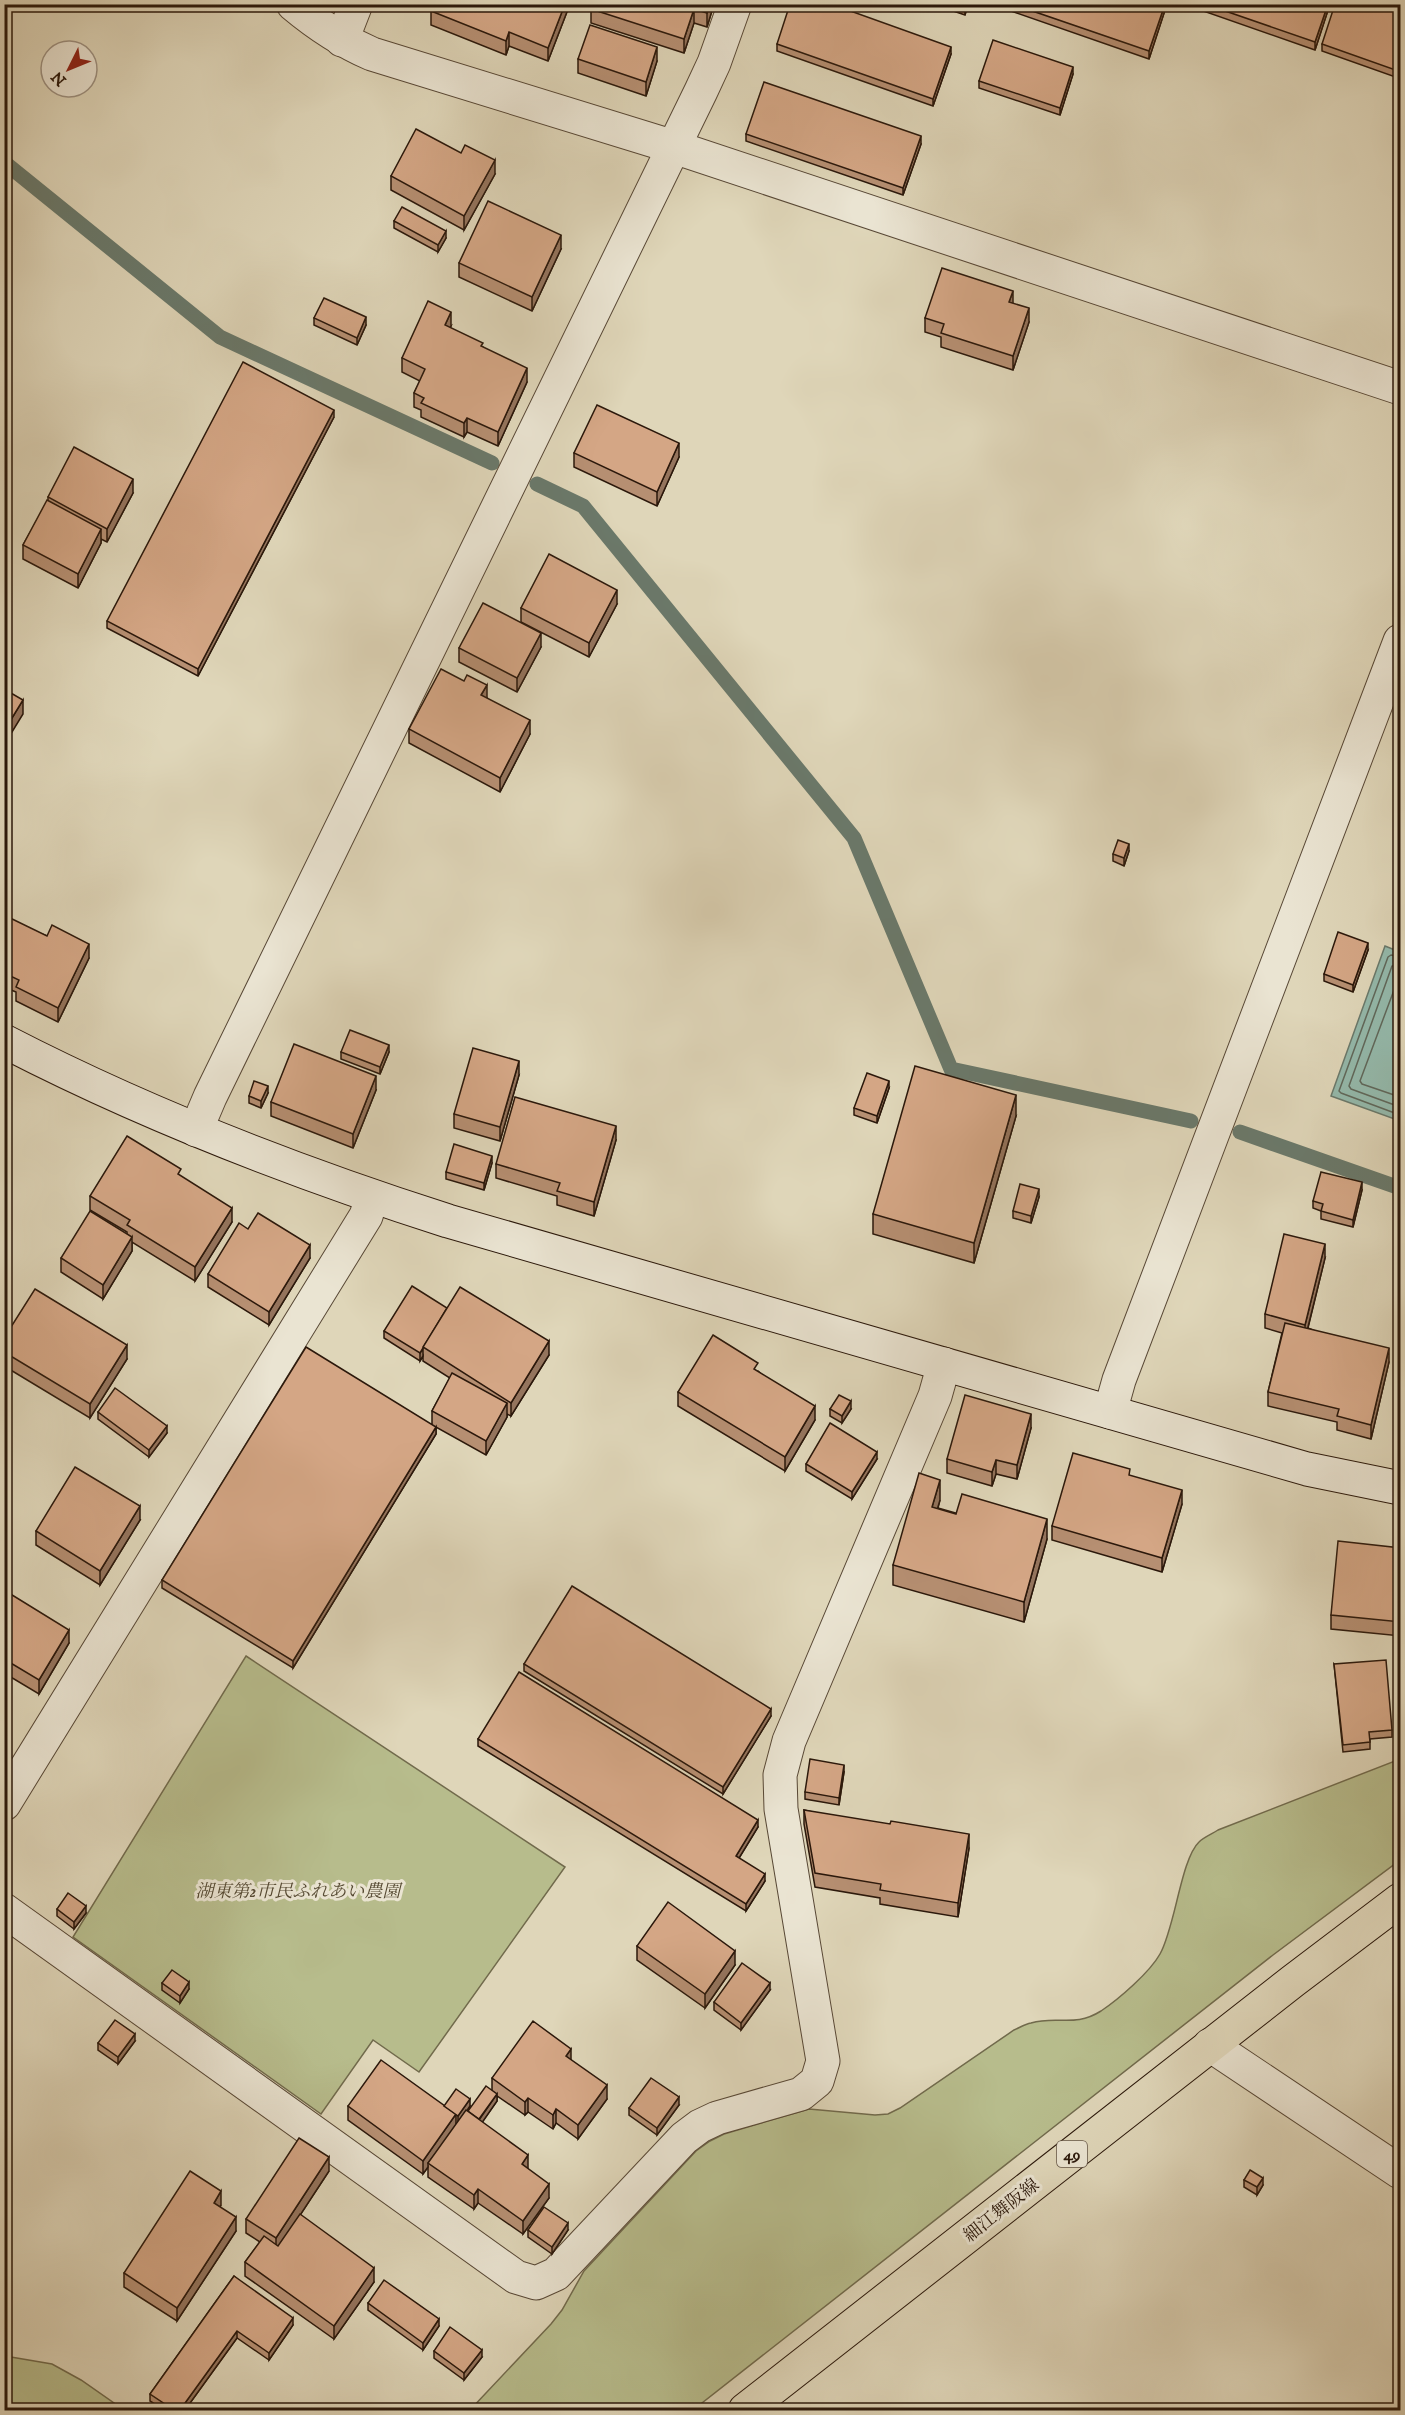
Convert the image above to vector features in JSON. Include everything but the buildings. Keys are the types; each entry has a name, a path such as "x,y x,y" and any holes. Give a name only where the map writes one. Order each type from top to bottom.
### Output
{"main road":[{"name":"細江舞阪線","path":"745,2410 1210,2046 1401,1900"}],"street":[{"path":"293,4 314,23 372,54 674,147 1401,388"},
{"path":"342,40 356,4"},
{"path":"196,1130 674,147 714,63 735,4"},
{"path":"1110,1412 1119,1380 1401,641"},
{"path":"4,1041 79,1078 196,1130 297,1171 372,1197 448,1221 1307,1469 1401,1488"},
{"path":"4,1804 360,1226 372,1197"},
{"path":"4,1910 516,2277 536,2283 556,2274 684,2138 700,2126 717,2118 801,2094 817,2081 823,2061 781,1809 780,1775 789,1741 935,1396 944,1364"},
{"path":"1210,2046 1401,2172"}],"green space":[{"name":"湖東第2市民ふれあい農園","path":"246,1656 565,1867 419,2072 373,2040 321,2114 73,1937"},
{"path":"1400,1759 1400,1860 1273,1955 693,2410 470,2410 551,2324 562,2310 584,2271 696,2151 710,2141 724,2134 809,2109 875,2115 888,2114 1014,2030 1041,2021 1082,2019 1101,2011 1134,1985 1160,1954 1170,1928 1187,1863 1201,1840 1218,1830"},
{"path":"5,2356 52,2364 81,2380 124,2410 5,2410"}],"water":[{"path":"1385,946 1400,952 1400,1121 1331,1096"}],"waterway":[{"path":"4,162 220,337 492,463"},
{"path":"537,484 583,506 854,838 951,1069 1191,1121"},
{"path":"1240,1132 1400,1188"}]}
